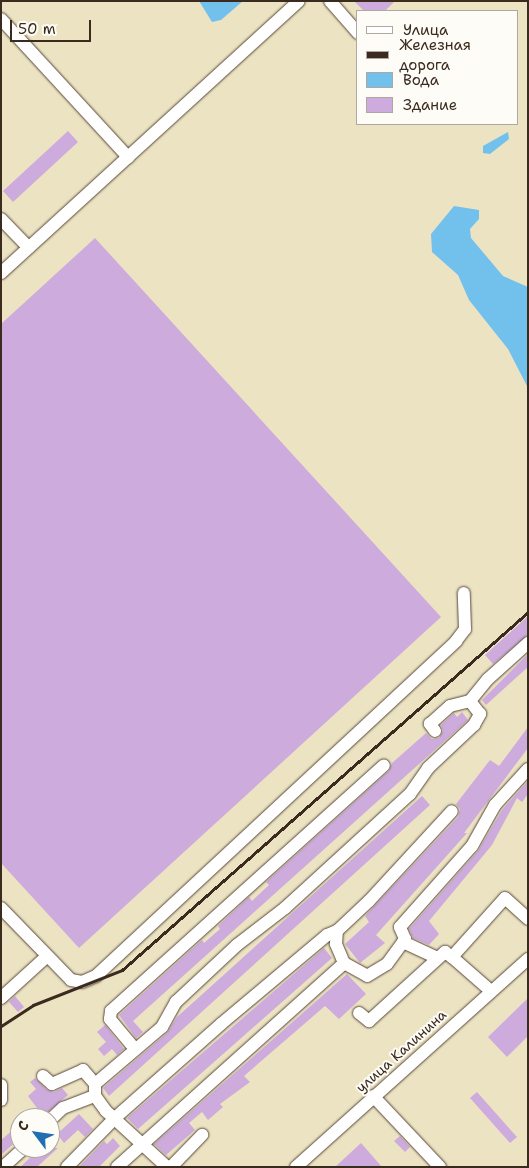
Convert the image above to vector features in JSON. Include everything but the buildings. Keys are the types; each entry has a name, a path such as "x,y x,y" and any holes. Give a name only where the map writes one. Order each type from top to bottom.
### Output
{"street":[{"path":"1,274 299,1"},
{"path":"330,1 356,31"},
{"path":"1,19 128,157"},
{"path":"1,219 29,248"},
{"path":"1,908 46,957 71,980 82,982 96,976 456,641 465,629 464,593"},
{"path":"435,731 430,724 450,706 470,701 488,679 528,643"},
{"path":"60,1111 95,1090 135,1049 162,1027 176,1002 230,951 285,908 410,794 428,768 474,725 480,714 470,701"},
{"path":"135,1049 110,1019 111,1011 384,765"},
{"path":"337,931 336,944 344,963 367,976 388,964 405,939 400,927 472,846 495,804 528,769"},
{"path":"67,1167 116,1117 244,1005 327,935 337,931 369,902 452,810"},
{"path":"452,957 504,898 528,920"},
{"path":"403,942 438,958"},
{"path":"359,1013 369,1021 445,952 491,991"},
{"path":"1,998 46,957"},
{"name":"улица Калинина","path":"296,1167 528,959"},
{"path":"117,1167 344,963"},
{"path":"43,1076 52,1084 83,1070 95,1090 116,1117 166,1166 202,1135"},
{"path":"1,1085 1,1100"},
{"path":"373,1096 440,1167"},
{"path":"3,1167 13,1158"}],"water":[{"path":"199,1 243,1 221,20 212,22"},
{"path":"508,132 509,139 490,154 483,153 483,146"},
{"path":"454,206 479,210 479,219 470,229 471,238 503,276 528,287 528,388 508,349 469,300 458,275 432,252 431,234"}],"railway":[{"path":"1,1026 33,1005 122,970 528,612"}]}
